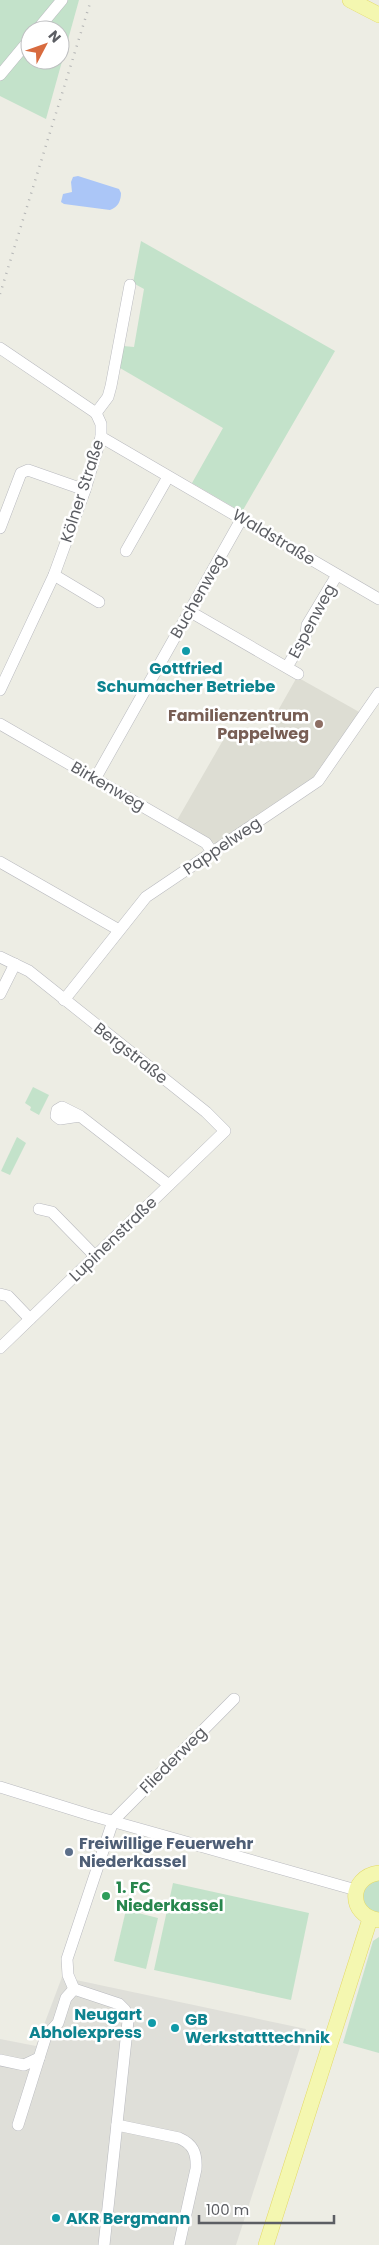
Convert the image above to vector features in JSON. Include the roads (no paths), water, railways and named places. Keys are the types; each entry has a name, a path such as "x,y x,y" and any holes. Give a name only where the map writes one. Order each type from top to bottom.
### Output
{"main road":[{"path":"350,0 379,15"},
{"path":"266,2245 374,1919 364,1915 356,1904 356,1890 365,1878 379,1873"}],"street":[{"path":"45,20 62,0"},
{"path":"0,75 20,50"},
{"path":"1,349 96,413 108,397 111,386 130,285"},
{"name":"Kölner Straße","path":"0,690 54,575 85,490 101,438 101,424 96,413"},
{"name":"Waldstraße","path":"101,438 379,599"},
{"path":"0,528 21,473 28,470 85,490"},
{"path":"126,551 168,476"},
{"name":"Buchenweg","path":"94,779 242,518"},
{"path":"54,575 99,602"},
{"name":"Espenweg","path":"287,668 306,635 307,625 337,575"},
{"path":"189,611 298,674"},
{"name":"Pappelweg","path":"64,1000 146,897 318,781 379,693"},
{"name":"Birkenweg","path":"0,724 206,843 212,852"},
{"path":"0,862 119,930"},
{"name":"Bergstraße","path":"0,957 29,971 206,1112 225,1131 196,1158"},
{"path":"0,994 15,964"},
{"path":"80,1116 169,1185"},
{"name":"Lupinenstraße","path":"0,1348 196,1158"},
{"path":"39,1209 52,1212 95,1256"},
{"path":"0,1294 8,1296 30,1319"},
{"name":"Fliederweg","path":"113,1821 234,1699"},
{"path":"0,1787 356,1890"},
{"path":"74,1989 68,1975 67,1960 113,1821"},
{"path":"18,2125 46,2036 58,2023 66,1998 74,1989"},
{"path":"74,1989 112,2000 125,2010 128,2021 104,2245"},
{"path":"0,2060 24,2065 39,2058"},
{"path":"117,2124 179,2138 193,2148 196,2156 196,2169 179,2245"}],"water":[{"path":"78,176 119,189 121,193 119,203 110,210 64,204 61,202 63,194 72,192 71,182 73,177"}],"railway":[{"path":"0,294 91,0"}],"place":[{"name":"Gottfried Schumacher Betriebe","path":"186,651"},
{"name":"Familienzentrum Pappelweg","path":"319,724"},
{"name":"Freiwillige Feuerwehr Niederkassel","path":"69,1852"},
{"name":"1. FC Niederkassel","path":"106,1896"},
{"name":"Neugart Abholexpress","path":"152,2023"},
{"name":"GB Werkstatttechnik","path":"175,2028"},
{"name":"AKR Bergmann","path":"56,2218"}]}
